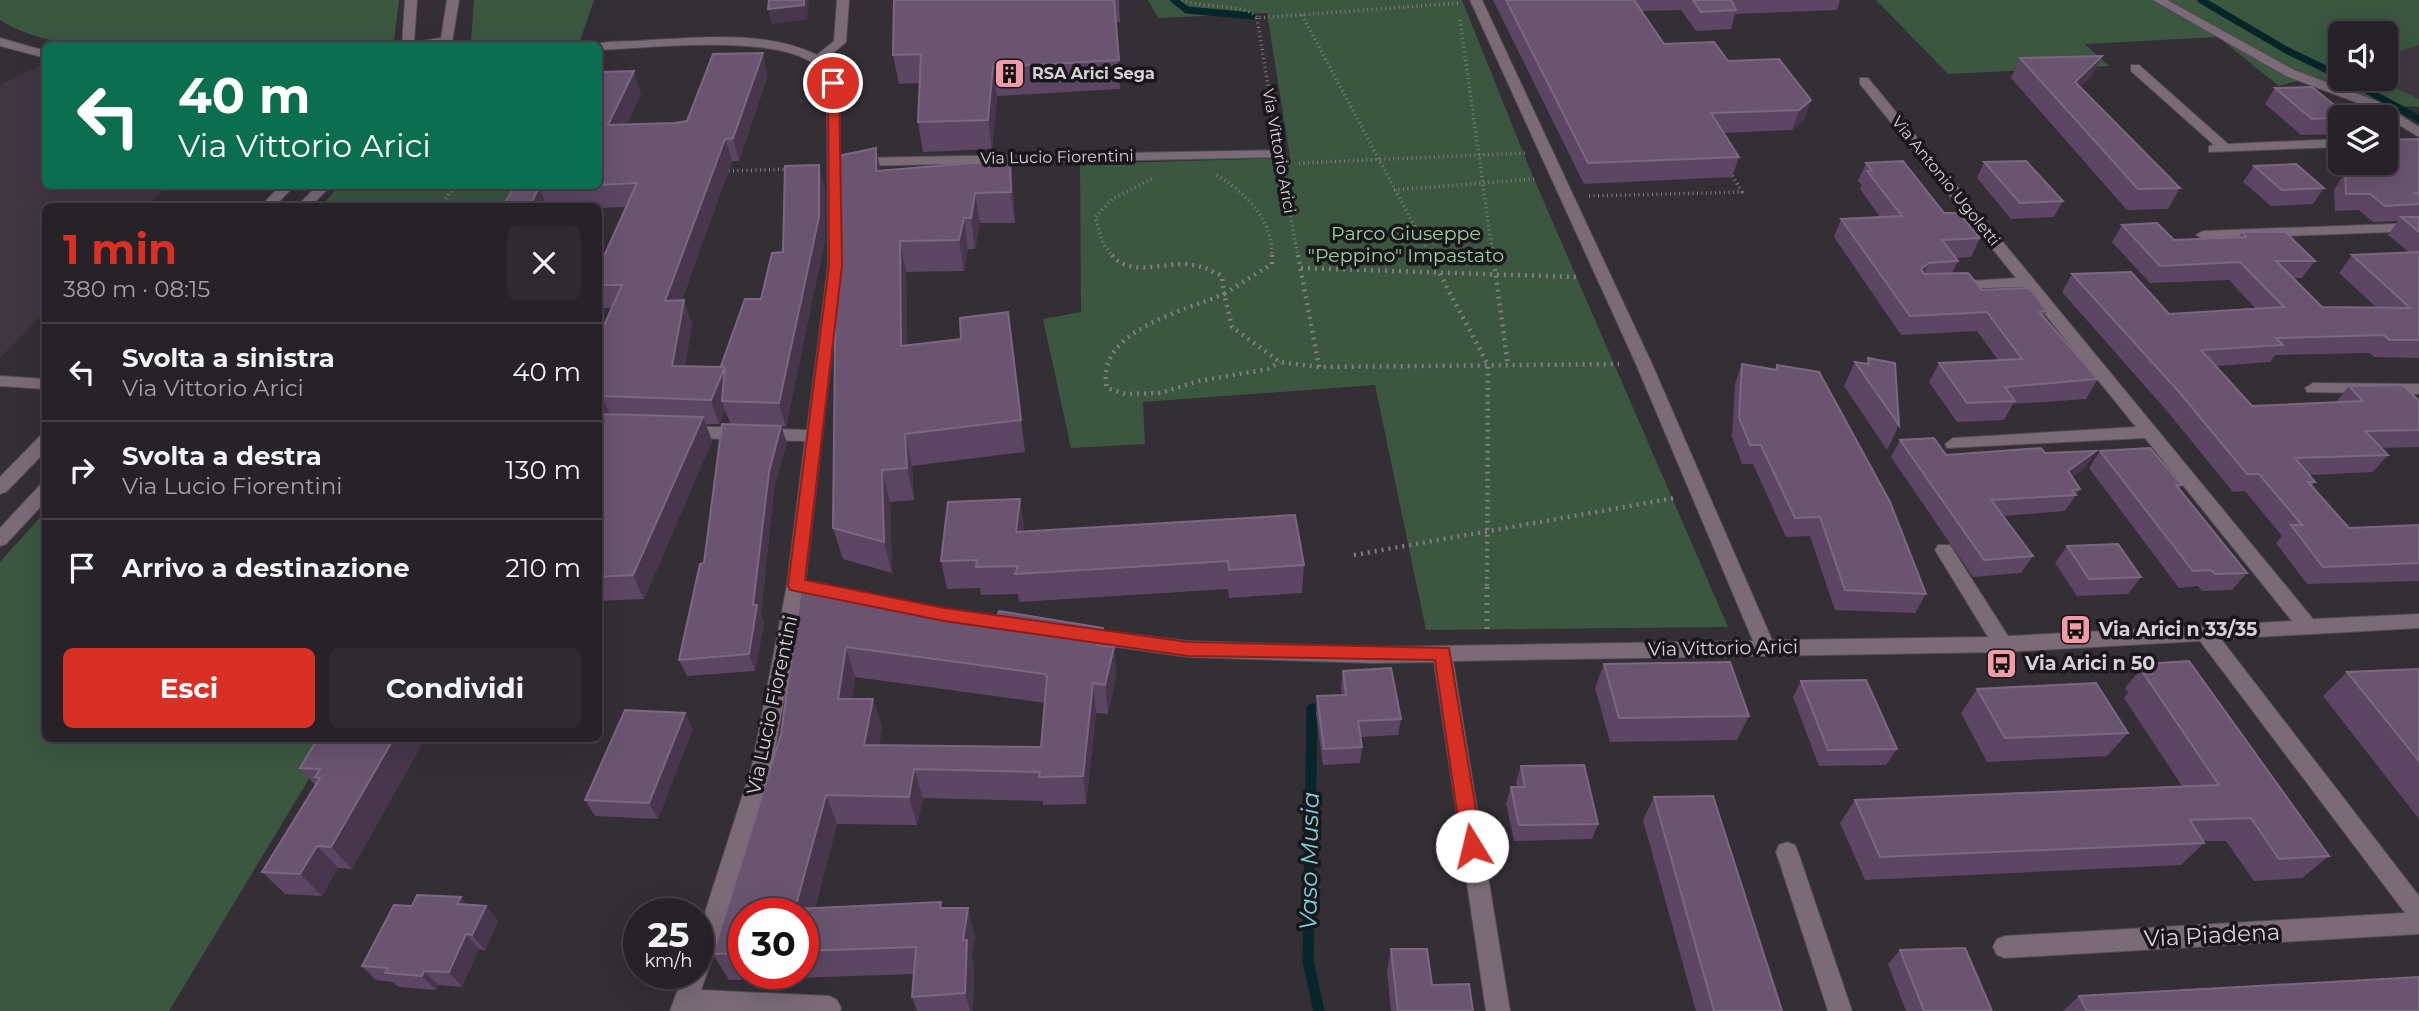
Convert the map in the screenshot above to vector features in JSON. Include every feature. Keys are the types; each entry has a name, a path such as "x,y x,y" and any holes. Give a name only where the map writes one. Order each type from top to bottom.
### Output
{"street":[{"path":"409,42 411,0"},
{"path":"451,42 453,0"},
{"path":"602,47 764,45 801,52 818,60 841,42 843,0"},
{"path":"2159,0 2280,68 2317,85 2375,105 2415,139"},
{"path":"1477,1 1644,364 1765,647"},
{"path":"0,42 42,54"},
{"name":"Via Lucio Fiorentini","path":"714,922 762,766 803,586 814,436 835,266 833,83 827,69 818,60"},
{"path":"2135,68 2219,148 2328,143"},
{"name":"Via Antonio Ugoletti","path":"1864,80 2308,627"},
{"name":"Via Lucio Fiorentini","path":"835,165 1280,159"},
{"path":"271,203 284,189"},
{"path":"307,203 321,189"},
{"path":"2203,235 2419,227"},
{"path":"1935,287 2028,282"},
{"path":"0,381 42,384"},
{"path":"2313,388 2419,389"},
{"path":"666,431 814,436"},
{"path":"1953,444 2149,432"},
{"path":"0,488 42,444"},
{"path":"0,539 42,493"},
{"path":"1944,550 2003,644"},
{"name":"Via Vittorio Arici","path":"1064,633 1188,649 1482,653 2003,644 2419,621"},
{"path":"2205,633 2419,914"},
{"path":"1442,653 1498,1011"},
{"path":"1787,852 1840,1011"},
{"name":"Via Piadena","path":"2004,947 2419,923"},
{"path":"690,989 684,1006 829,1008"}],"path":[{"path":"1182,0 1198,5 1246,10 1254,13 1257,18 1477,1"},
{"path":"1458,3 1508,366"},
{"path":"1302,15 1488,365 1487,629 1482,653"},
{"name":"Via Vittorio Arici","path":"1257,18 1319,367"},
{"path":"1280,159 1378,160 1546,152"},
{"path":"719,172 835,165"},
{"path":"1567,197 1742,192 1729,169"},
{"path":"1209,171 1238,187 1262,219 1274,244 1272,264 1224,294 1147,324 1131,336 1112,352 1104,370 1107,388 1126,394 1160,393 1199,381 1268,369 1280,362"},
{"path":"1167,172 1112,199 1095,218 1100,243 1112,260 1131,267 1209,265 1222,276 1232,327 1280,362 1319,367 1644,364"},
{"path":"1395,190 1534,179"},
{"path":"1301,268 1576,277"},
{"path":"1354,555 1700,493"}],"shaded area":[{"path":"2385,0 2419,14 2419,99 2398,89 2398,21 2351,21"},
{"path":"2328,35 2328,38 2308,47"},
{"path":"42,65 42,189 164,189 150,203 42,203 42,315 0,358 0,85"}],"green space":[{"path":"0,0 399,0 394,41 390,42 59,42 27,33 0,20"},
{"path":"474,0 594,0 580,41 471,41"},
{"name":"Parco Giuseppe \"Peppino\" Impastato","path":"1148,0 1462,0 1534,179 1728,627 1426,630 1375,385 1143,402 1145,444 1071,448 1043,319 1081,312 1080,164 1290,158 1267,13 1158,18"},
{"path":"1876,0 2419,0 2419,45 2398,51 2398,21 2328,21 2328,88 2303,79 2279,86 2218,37 2085,44 2109,66 1948,74"},
{"path":"2398,89 2419,99 2419,107 2375,105 2336,91"},
{"path":"336,189 533,189 526,203 324,203"},
{"path":"42,515 42,742 331,742 169,1011 0,1011 0,562"}],"building":[{"path":"769,0 804,0 804,5 768,9"},
{"name":"RSA Arici Sega","path":"894,0 1114,0 1119,60 993,67 988,120 918,122 921,54 893,55"},
{"path":"1506,0 1634,0 1664,44 1714,42 1728,61 1779,59 1811,100 1799,110 1711,113 1739,157 1588,163"},
{"path":"1693,0 1731,0 1736,10 1701,12"},
{"path":"763,53 733,138 725,139 665,301 684,300 672,366 725,367 711,400 602,396 602,330 622,285 602,285 602,254 605,254 637,183 602,185 602,72 634,71 608,125 675,123 687,121 713,54"},
{"path":"2102,56 2075,82 2180,188 2138,189 2020,58"},
{"path":"2312,87 2334,105 2328,105 2328,118 2312,119 2275,88"},
{"path":"2419,139 2419,193 2415,193 2419,196 2419,204 2385,206 2370,194 2346,194 2345,175 2398,175 2398,140"},
{"path":"876,148 876,171 1010,160 1011,192 975,193 971,218 964,218 959,240 900,241 901,346 961,339 960,318 1008,312 1021,420 905,434 907,468 882,470 884,542 833,528 837,156"},
{"path":"1903,161 1944,213 1959,213 1980,238 1942,240 1958,261 1929,263 1921,269 1924,274 1968,273 1982,290 2029,288 2047,311 2039,312 2098,379 2005,387 2015,401 1967,403 1939,363 2022,359 1987,312 1910,316 1841,219 1902,216 1867,171 1872,171 1866,163"},
{"path":"2026,161 2063,201 2020,203 1984,162"},
{"path":"2296,164 2324,188 2282,190 2254,166"},
{"path":"819,165 819,217 779,403 722,401 725,367 721,366 745,299 761,299 772,253 783,252 785,166"},
{"path":"513,189 538,189 531,203 505,203"},
{"path":"2401,217 2419,217 2419,232"},
{"path":"2157,223 2174,240 2246,237 2242,232 2285,232 2315,261 2276,261 2322,307 2410,308 2352,255 2419,252 2419,340 2389,340 2384,335 2276,338 2283,345 2201,350 2252,406 2363,401 2349,386 2403,385 2419,401 2419,430 2365,431 2388,455 2295,458 2315,482 2308,482 2349,528 2419,525 2419,563 2323,567 2291,525 2302,525 2259,474 2247,474 2180,393 2072,274 2131,272 2169,314 2284,307 2240,262 2160,266 2122,225"},
{"path":"1868,358 1895,363 1899,425 1855,362 1869,364"},
{"path":"1742,364 1777,370 1777,365 1819,372 1890,502 1926,594 1845,590 1820,517 1795,518 1761,445 1750,445 1739,417"},
{"path":"602,414 703,417 633,575 602,577"},
{"path":"722,424 781,426 769,472 753,605 757,605 749,654 679,660 700,564 704,563"},
{"path":"1934,438 1946,455 2041,448 2045,453 2096,451 2068,471 2080,489 2072,490 2076,495 1991,500 2033,556 1984,560 1900,440"},
{"path":"2150,448 2182,485 2176,485 2247,573 2215,574 2211,570 2193,571 2100,451"},
{"path":"1020,499 1016,532 1295,515 1304,565 1229,570 1228,561 1015,574 1018,566 976,567 977,560 941,561 948,502"},
{"path":"2118,544 2141,577 2089,579 2067,546"},
{"path":"802,583 996,619 999,611 1103,628 1097,645 1114,647 1105,685 1093,683 1083,776 1039,777 1040,772 914,769 909,797 826,795 798,898 730,898 781,734","holes":["846,647 1045,674 1047,677 1041,747 864,745 873,699 838,699"]},
{"path":"2189,661 2329,856 2279,859 2251,818 2190,820 2204,843 1880,857 1855,800 2219,785 2144,674 2152,674 2145,664"},
{"path":"1730,662 1749,716 1619,718 1604,664"},
{"path":"1391,668 1401,719 1358,721 1362,747 1324,749 1317,696 1346,695 1343,671"},
{"path":"2419,669 2419,761 2347,672"},
{"path":"1866,680 1897,749 1828,750 1801,681"},
{"path":"2096,683 2128,733 2005,738 1977,689"},
{"path":"625,710 685,713 649,803 585,800"},
{"path":"316,742 392,742 331,847 317,846 300,874 262,872 320,778 315,777 320,769 300,768"},
{"path":"1584,765 1598,824 1519,825 1511,787 1525,787 1521,766"},
{"path":"1713,796 1782,1011 1714,1011 1654,797"},
{"path":"417,895 461,897 457,904 486,906 472,935 466,934 449,972 424,971 422,976 385,973 388,968 362,966 394,905 412,906"},
{"path":"941,902 940,908 968,908 963,940 967,940 965,993 912,997 916,947 819,950 819,908"},
{"path":"728,905 728,954 714,954"},
{"path":"1965,948 1992,1011 1924,1011 1900,950"},
{"path":"1391,949 1427,949 1432,985 1469,984 1473,1011 1398,1011"},
{"path":"2419,977 2419,1011 2087,1011 2079,996"}],"waterway":[{"name":"Vaso Musia","path":"1174,0 1187,10 1252,16"},
{"name":"Vaso Musia","path":"2201,0 2288,51 2328,70"},
{"name":"Vaso Musia","path":"2368,91 2419,119"},
{"name":"Vaso Musia","path":"1312,709 1308,961 1319,1011"}],"place":[{"name":"RSA Arici Sega","path":"1009,73"},
{"name":"Via Arici n 33/35","path":"2076,629"},
{"name":"Via Arici n 50","path":"2002,663"}],"route":[{"path":"833,83 835,266 796,585 944,615 1188,649 1442,653 1472,846"}]}
